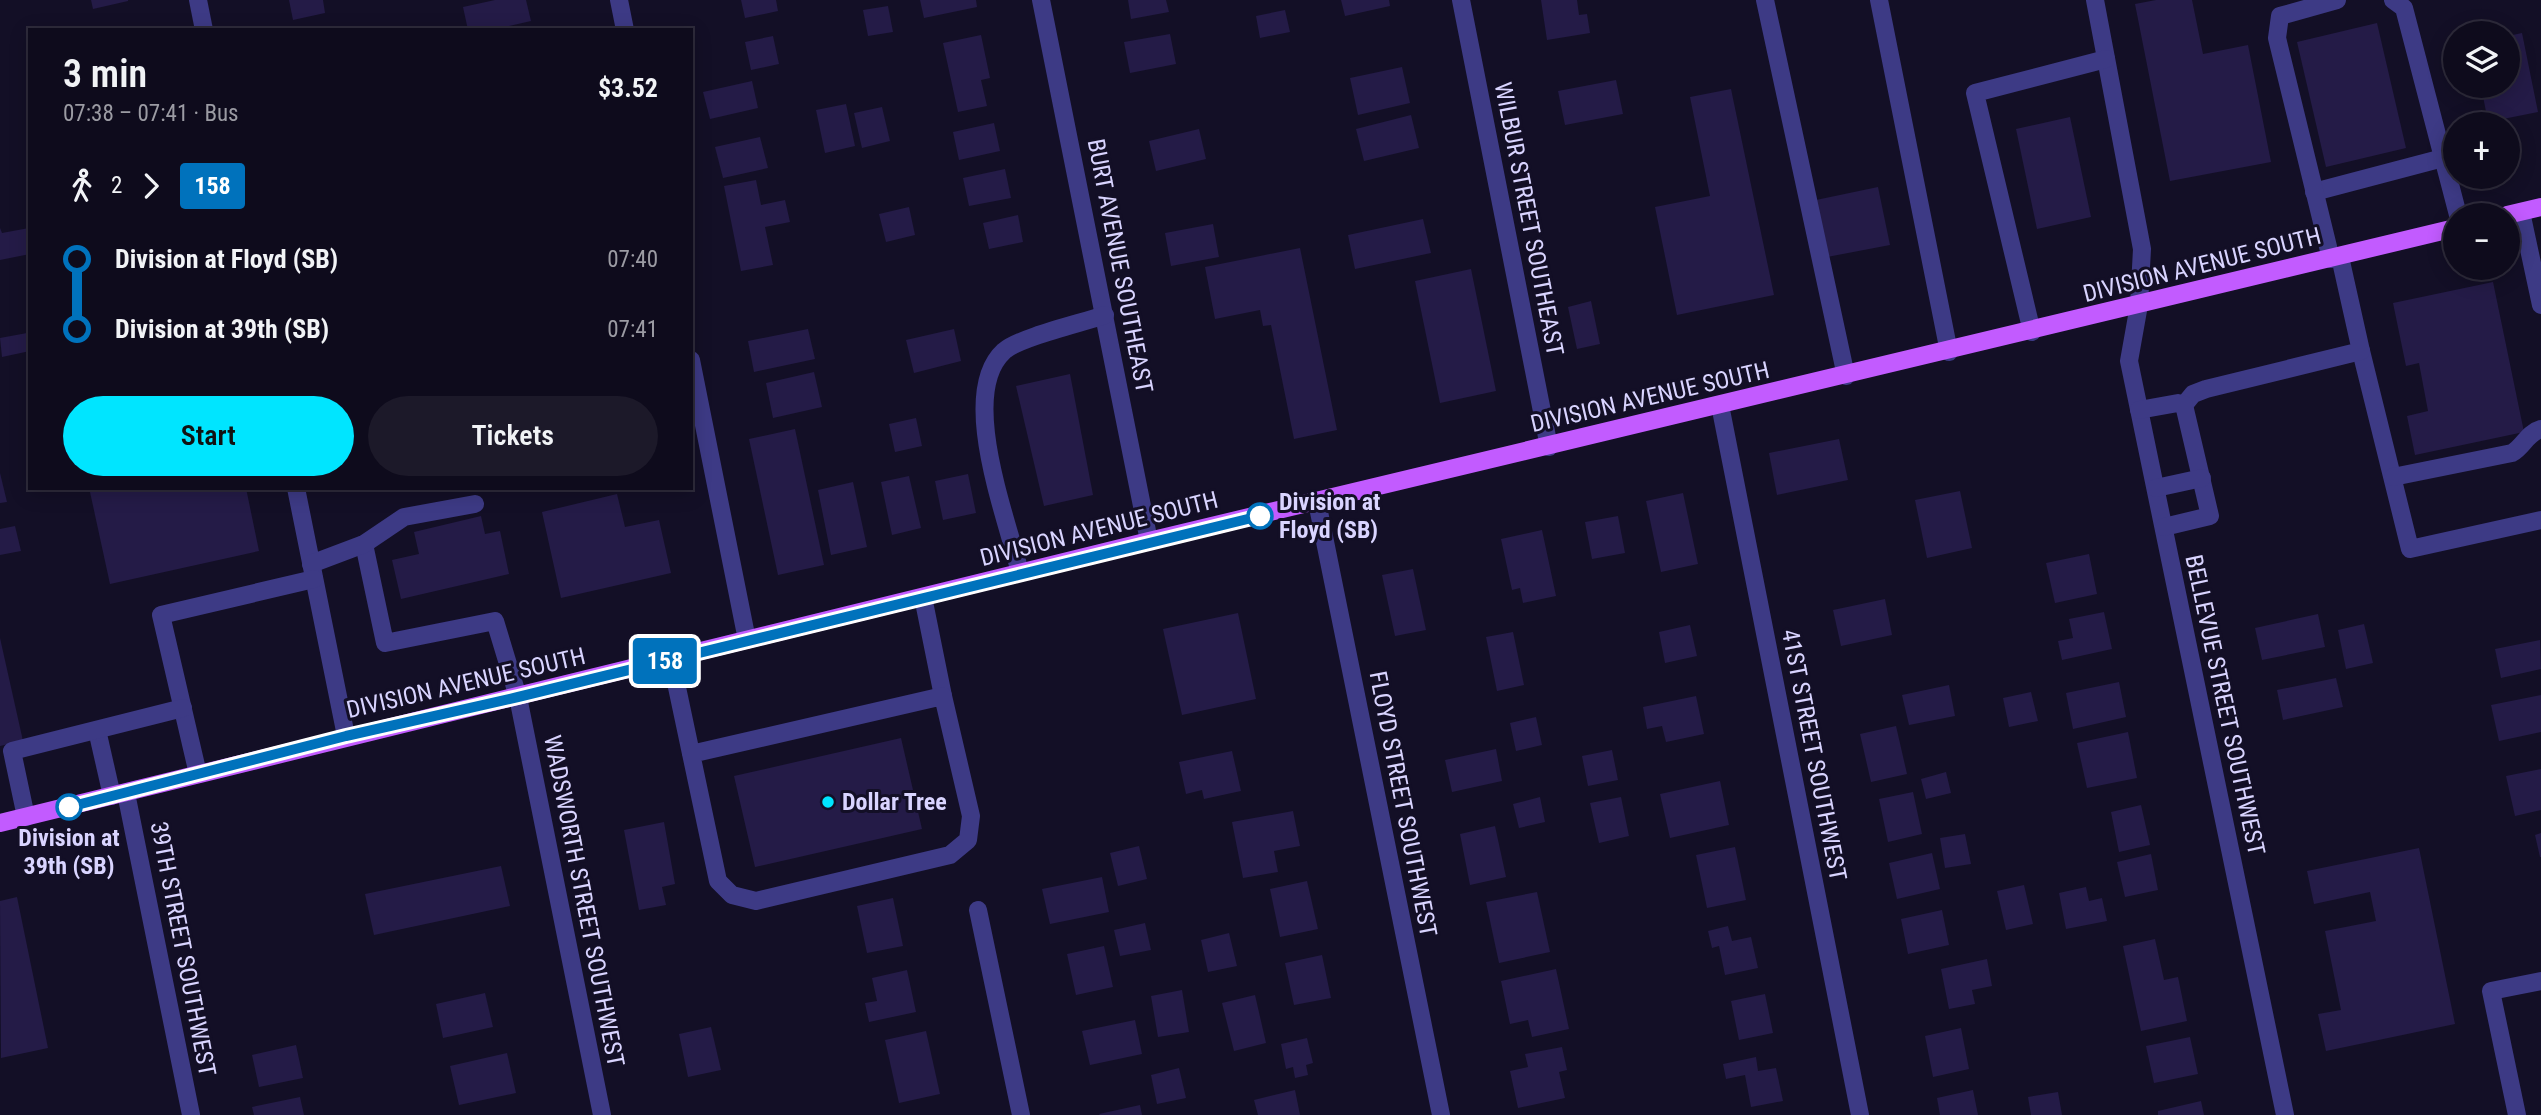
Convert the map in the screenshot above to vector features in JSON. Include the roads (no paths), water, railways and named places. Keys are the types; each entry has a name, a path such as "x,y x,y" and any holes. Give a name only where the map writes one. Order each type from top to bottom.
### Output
{"main road":[{"path":"2520,212 2541,207"},
{"name":"DIVISION AVENUE SOUTH","path":"0,823 1149,541 1949,352 2443,231"}],"street":[{"path":"198,0 204,28"},
{"path":"619,0 625,28"},
{"name":"BURT AVENUE SOUTHEAST","path":"1041,0 1149,541"},
{"name":"WILBUR STREET SOUTHEAST","path":"1461,0 1549,447"},
{"path":"1765,0 1846,376"},
{"path":"1879,0 1949,352"},
{"name":"BELLEVUE STREET SOUTHWEST","path":"2095,0 2142,249 2139,305 2129,361 2285,1115"},
{"path":"2337,0 2280,16 2277,38 2314,192 2336,258 2410,549 2541,520"},
{"path":"2314,192 2443,158 2404,8 2393,0"},
{"path":"2032,332 1975,93 2106,59"},
{"path":"2520,234 2541,305"},
{"path":"1020,573 992,464 985,414 986,384 1004,352 1018,342 1105,315"},
{"path":"2139,410 2184,405 2193,394 2206,389 2361,351"},
{"path":"693,370 747,640"},
{"name":"41ST STREET SOUTHWEST","path":"1720,405 1860,1115"},
{"path":"2164,527 2210,516 2184,405"},
{"path":"2393,477 2512,453 2521,449 2530,435 2541,429"},
{"path":"2156,488 2202,478"},
{"path":"296,490 346,736"},
{"name":"FLOYD STREET SOUTHWEST","path":"1317,502 1441,1115"},
{"path":"198,774 161,615 313,572 364,544 404,517 475,504"},
{"name":"WADSWORTH STREET SOUTHWEST","path":"364,544 386,643 495,621 518,697 601,1115"},
{"path":"671,659 718,881 732,895 756,901 950,855 968,840 971,816 923,597"},
{"path":"691,754 943,696"},
{"path":"26,817 12,751 183,708"},
{"name":"39TH STREET SOUTHWEST","path":"97,730 119,795 191,1115"},
{"path":"978,910 1021,1115"},
{"path":"2517,1115 2491,990 2541,981"}],"place":[{"name":"Division at Floyd (SB)","path":"1260,516"},
{"name":"Dollar Tree","path":"828,802"},
{"name":"Division at 39th (SB)","path":"69,807"}]}
